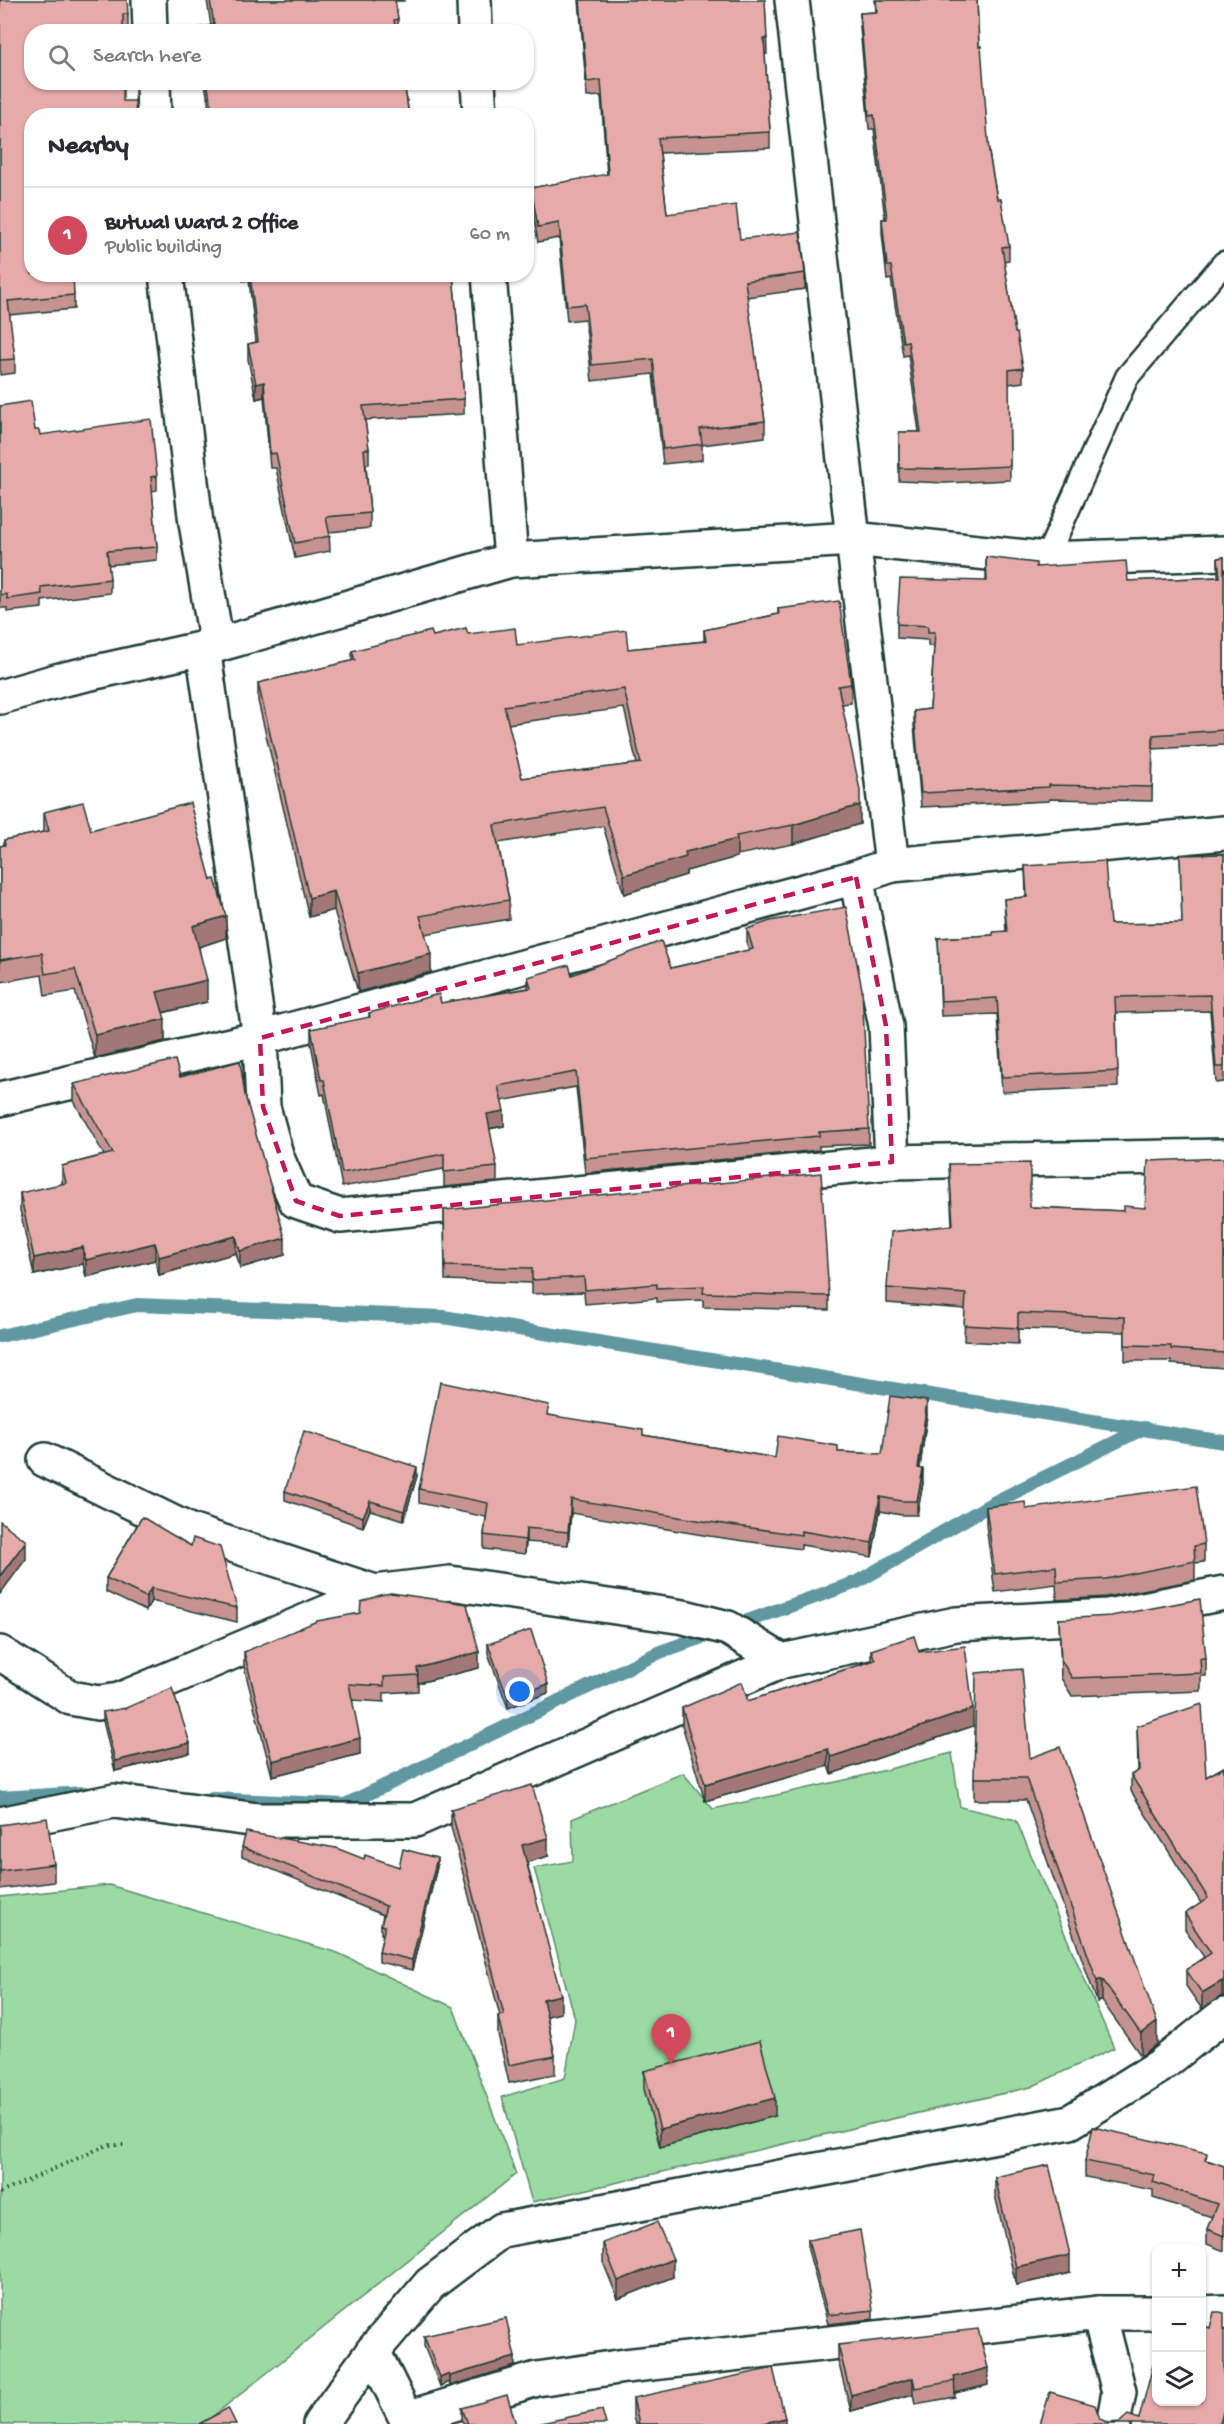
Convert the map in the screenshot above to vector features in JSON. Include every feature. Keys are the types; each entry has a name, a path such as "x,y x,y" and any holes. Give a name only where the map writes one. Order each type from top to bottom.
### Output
{"street":[{"path":"149,0 150,24"},
{"path":"474,0 475,24"},
{"path":"792,0 892,865"},
{"path":"153,90 154,108"},
{"path":"478,90 480,108"},
{"path":"167,282 210,647 260,1038 263,1107 277,1158 296,1201 340,1216 892,1162 1224,1156"},
{"path":"490,282 511,560"},
{"path":"0,697 60,680 210,647 511,560 853,539 1046,559 1224,553"},
{"path":"0,1099 260,1038 856,877 892,865 1224,833"},
{"path":"856,877 886,1026 892,1162"},
{"path":"45,1460 190,1532 375,1592"},
{"path":"0,1653 71,1698 98,1703 119,1700 375,1592 450,1583 684,1617 728,1628 782,1661"},
{"path":"0,1824 114,1801 258,1820 415,1820 782,1661 956,1623 1108,1616 1223,1599"},
{"path":"320,2424 373,2350 430,2284 502,2230 1070,2122 1160,2066 1224,2015"},
{"path":"1206,2313 1224,2312"},
{"path":"373,2350 408,2421 548,2378 625,2366 1099,2313 1152,2313"},
{"path":"1099,2313 1119,2392 1113,2424"}],"lane":[{"path":"1046,559 1127,377 1224,263"}],"path":[{"path":"0,2193 107,2145 124,2145"}],"highlighted area":[{"path":"856,877 886,1026 892,1162 340,1216 296,1201 263,1107 260,1038"}],"green space":[{"path":"952,1753 960,1807 1016,1820 1114,2048 1031,2087 532,2202 502,2097 565,2078 575,2019 534,1868 573,1861 572,1819 683,1773 713,1809 854,1778"},
{"path":"109,1885 338,1953 453,2007 516,2174 203,2424 0,2424 0,1897"}],"building":[{"path":"0,0 127,0 128,14 123,14 123,24 24,24 24,90 123,90 123,101 135,101 135,108 24,108 24,282 73,282 74,295 8,301 15,359 0,360"},
{"path":"210,0 395,0 398,19 394,20 395,24 214,24"},
{"path":"580,0 765,0 767,39 764,39 770,132 658,138 667,214 736,205 740,239 800,232 805,273 745,281 765,421 700,429 702,444 663,449 653,359 592,365 585,304 567,306 559,223 538,227 534,205 534,187 608,174 601,80 587,82"},
{"path":"876,0 977,0 989,153 997,199 1001,199 1009,246 1002,247 1015,333 1017,333 1023,368 1009,370 1010,466 945,469 899,468 899,432 921,432 908,341 903,342 891,266 887,266 882,219 887,219 874,115 869,116 860,13 877,12"},
{"path":"208,90 405,90 408,108 212,108"},
{"path":"251,282 454,282 464,399 363,406 369,449 364,449 370,513 326,517 330,536 295,543 276,453 270,454 264,382 256,384 248,344 258,342"},
{"path":"31,401 35,430 39,430 40,435 151,419 157,476 151,477 157,547 107,551 110,579 41,587 42,594 7,599 7,594 0,595 0,406"},
{"path":"986,557 1036,563 1036,567 1126,561 1128,581 1220,577 1218,558 1224,557 1224,730 1153,735 1152,787 1049,785 1049,787 921,793 914,711 930,709 935,632 928,632 928,626 897,624 900,579 987,581"},
{"path":"839,601 851,684 838,686 860,790 860,805 793,825 736,836 737,839 685,852 686,857 624,875 603,807 494,825 509,900 420,916 431,954 358,973 334,891 309,898 258,683 355,660 352,651 431,631 433,636 466,628 468,634 515,628 517,645 626,630 628,649 706,641 704,630 779,614 778,609","holes":["624,689 641,763 522,778 504,706"]},
{"path":"83,802 91,830 190,803 211,880 215,879 226,916 193,926 207,980 157,992 165,1019 95,1035 75,969 45,974 42,953 0,960 0,846 5,845 4,840 49,831 44,812"},
{"path":"1224,854 1224,1067 1216,1067 1210,995 1115,997 1118,1071 1002,1077 997,998 941,1001 938,938 993,935 993,932 1007,931 1004,899 1027,897 1025,866 1105,861 1110,924 1182,923 1180,855"},
{"path":"846,907 862,989 869,1129 819,1132 819,1136 585,1158 576,1072 498,1086 504,1111 487,1114 497,1167 444,1172 444,1154 342,1173 324,1080 321,1080 311,1029 370,1017 369,1013 439,994 441,1003 531,988 528,977 569,965 572,975 661,941 671,968 753,949 747,929 770,921"},
{"path":"175,1060 180,1077 240,1061 245,1095 285,1238 240,1251 236,1236 159,1257 155,1243 86,1260 83,1247 34,1258 20,1193 66,1183 62,1166 113,1153 74,1084"},
{"path":"1224,1158 1224,1353 1171,1349 1171,1346 1125,1345 1125,1317 1018,1313 1018,1328 964,1325 966,1294 887,1288 891,1232 953,1225 949,1164 1030,1163 1030,1207 1124,1211 1124,1206 1145,1208 1148,1161"},
{"path":"821,1173 829,1296 703,1293 704,1286 657,1288 657,1284 585,1290 584,1277 532,1280 532,1268 445,1266 444,1210"},
{"path":"440,1382 549,1405 547,1415 643,1430 643,1435 775,1458 778,1436 838,1446 838,1452 882,1454 890,1396 927,1401 918,1468 923,1469 917,1501 880,1497 872,1543 801,1531 801,1535 709,1522 571,1499 568,1532 526,1528 525,1540 484,1535 488,1503 419,1489"},
{"path":"304,1431 417,1467 404,1511 370,1501 363,1517 285,1491"},
{"path":"1196,1486 1204,1544 1194,1546 1195,1561 1106,1579 1057,1582 1056,1566 995,1574 986,1507 1025,1502 1026,1509"},
{"path":"142,1517 191,1546 193,1538 220,1547 237,1608 151,1588 146,1597 106,1578"},
{"path":"0,1521 26,1541 0,1576"},
{"path":"391,1593 467,1604 479,1652 417,1668 418,1675 384,1677 384,1686 349,1684 360,1738 272,1761 244,1652 317,1621 360,1613 361,1602"},
{"path":"1200,1599 1206,1658 1200,1658 1201,1673 1072,1678 1061,1660 1059,1619 1111,1616"},
{"path":"531,1630 548,1684 508,1699 488,1644"},
{"path":"914,1636 919,1652 965,1646 973,1709 831,1757 828,1749 705,1784 682,1708 742,1682 748,1701 875,1660 871,1650"},
{"path":"1022,1669 1030,1758 1060,1747 1157,2022 1141,2034 1102,1979 1097,1981 1026,1778 974,1778 976,1673"},
{"path":"172,1688 190,1743 115,1761 103,1712 126,1708"},
{"path":"1202,1704 1206,1777 1224,1767 1224,1981 1202,1993 1186,1970 1211,1953 1185,1914 1208,1898 1131,1775 1139,1770 1137,1726"},
{"path":"532,1785 548,1838 522,1845 561,1995 543,1999 555,2056 509,2065 498,2016 504,2015 451,1809"},
{"path":"47,1818 54,1864 0,1871 0,1825"},
{"path":"246,1832 336,1848 364,1859 365,1855 399,1867 403,1849 437,1858 412,1960 379,1952 385,1926 381,1925 386,1906 242,1847"},
{"path":"760,2041 775,2098 660,2129 644,2071"},
{"path":"1093,2127 1207,2153 1206,2160 1224,2166 1224,2236 1207,2229 1217,2204 1153,2182 1155,2175 1085,2161"},
{"path":"1049,2165 1070,2255 1016,2267 995,2177"},
{"path":"657,2222 673,2259 618,2281 603,2243"},
{"path":"860,2230 873,2310 828,2315 808,2240"},
{"path":"1214,2312 1224,2313 1224,2408 1220,2424 1040,2424 1050,2392 1095,2405 1100,2419 1109,2423 1120,2422 1128,2415 1139,2419 1152,2369 1152,2406 1206,2406 1206,2326 1210,2328"},
{"path":"506,2318 515,2357 440,2377 424,2336"},
{"path":"978,2329 988,2368 954,2377 955,2381 915,2388 913,2378 851,2395 838,2345"},
{"path":"773,2368 785,2418 760,2424 639,2424 633,2398"},
{"path":"507,2395 516,2424 468,2424 462,2408"},
{"path":"228,2408 236,2424 199,2424"},
{"path":"602,2410 606,2424 537,2424"}],"waterway":[{"path":"0,1336 137,1305 443,1317 1224,1442"},
{"path":"212,1799 345,1805 660,1652 857,1582 993,1503 1144,1428"},
{"path":"0,1798 85,1793"}],"place":[{"name":"Butwal Ward 2 Office","path":"671,2064"}]}
